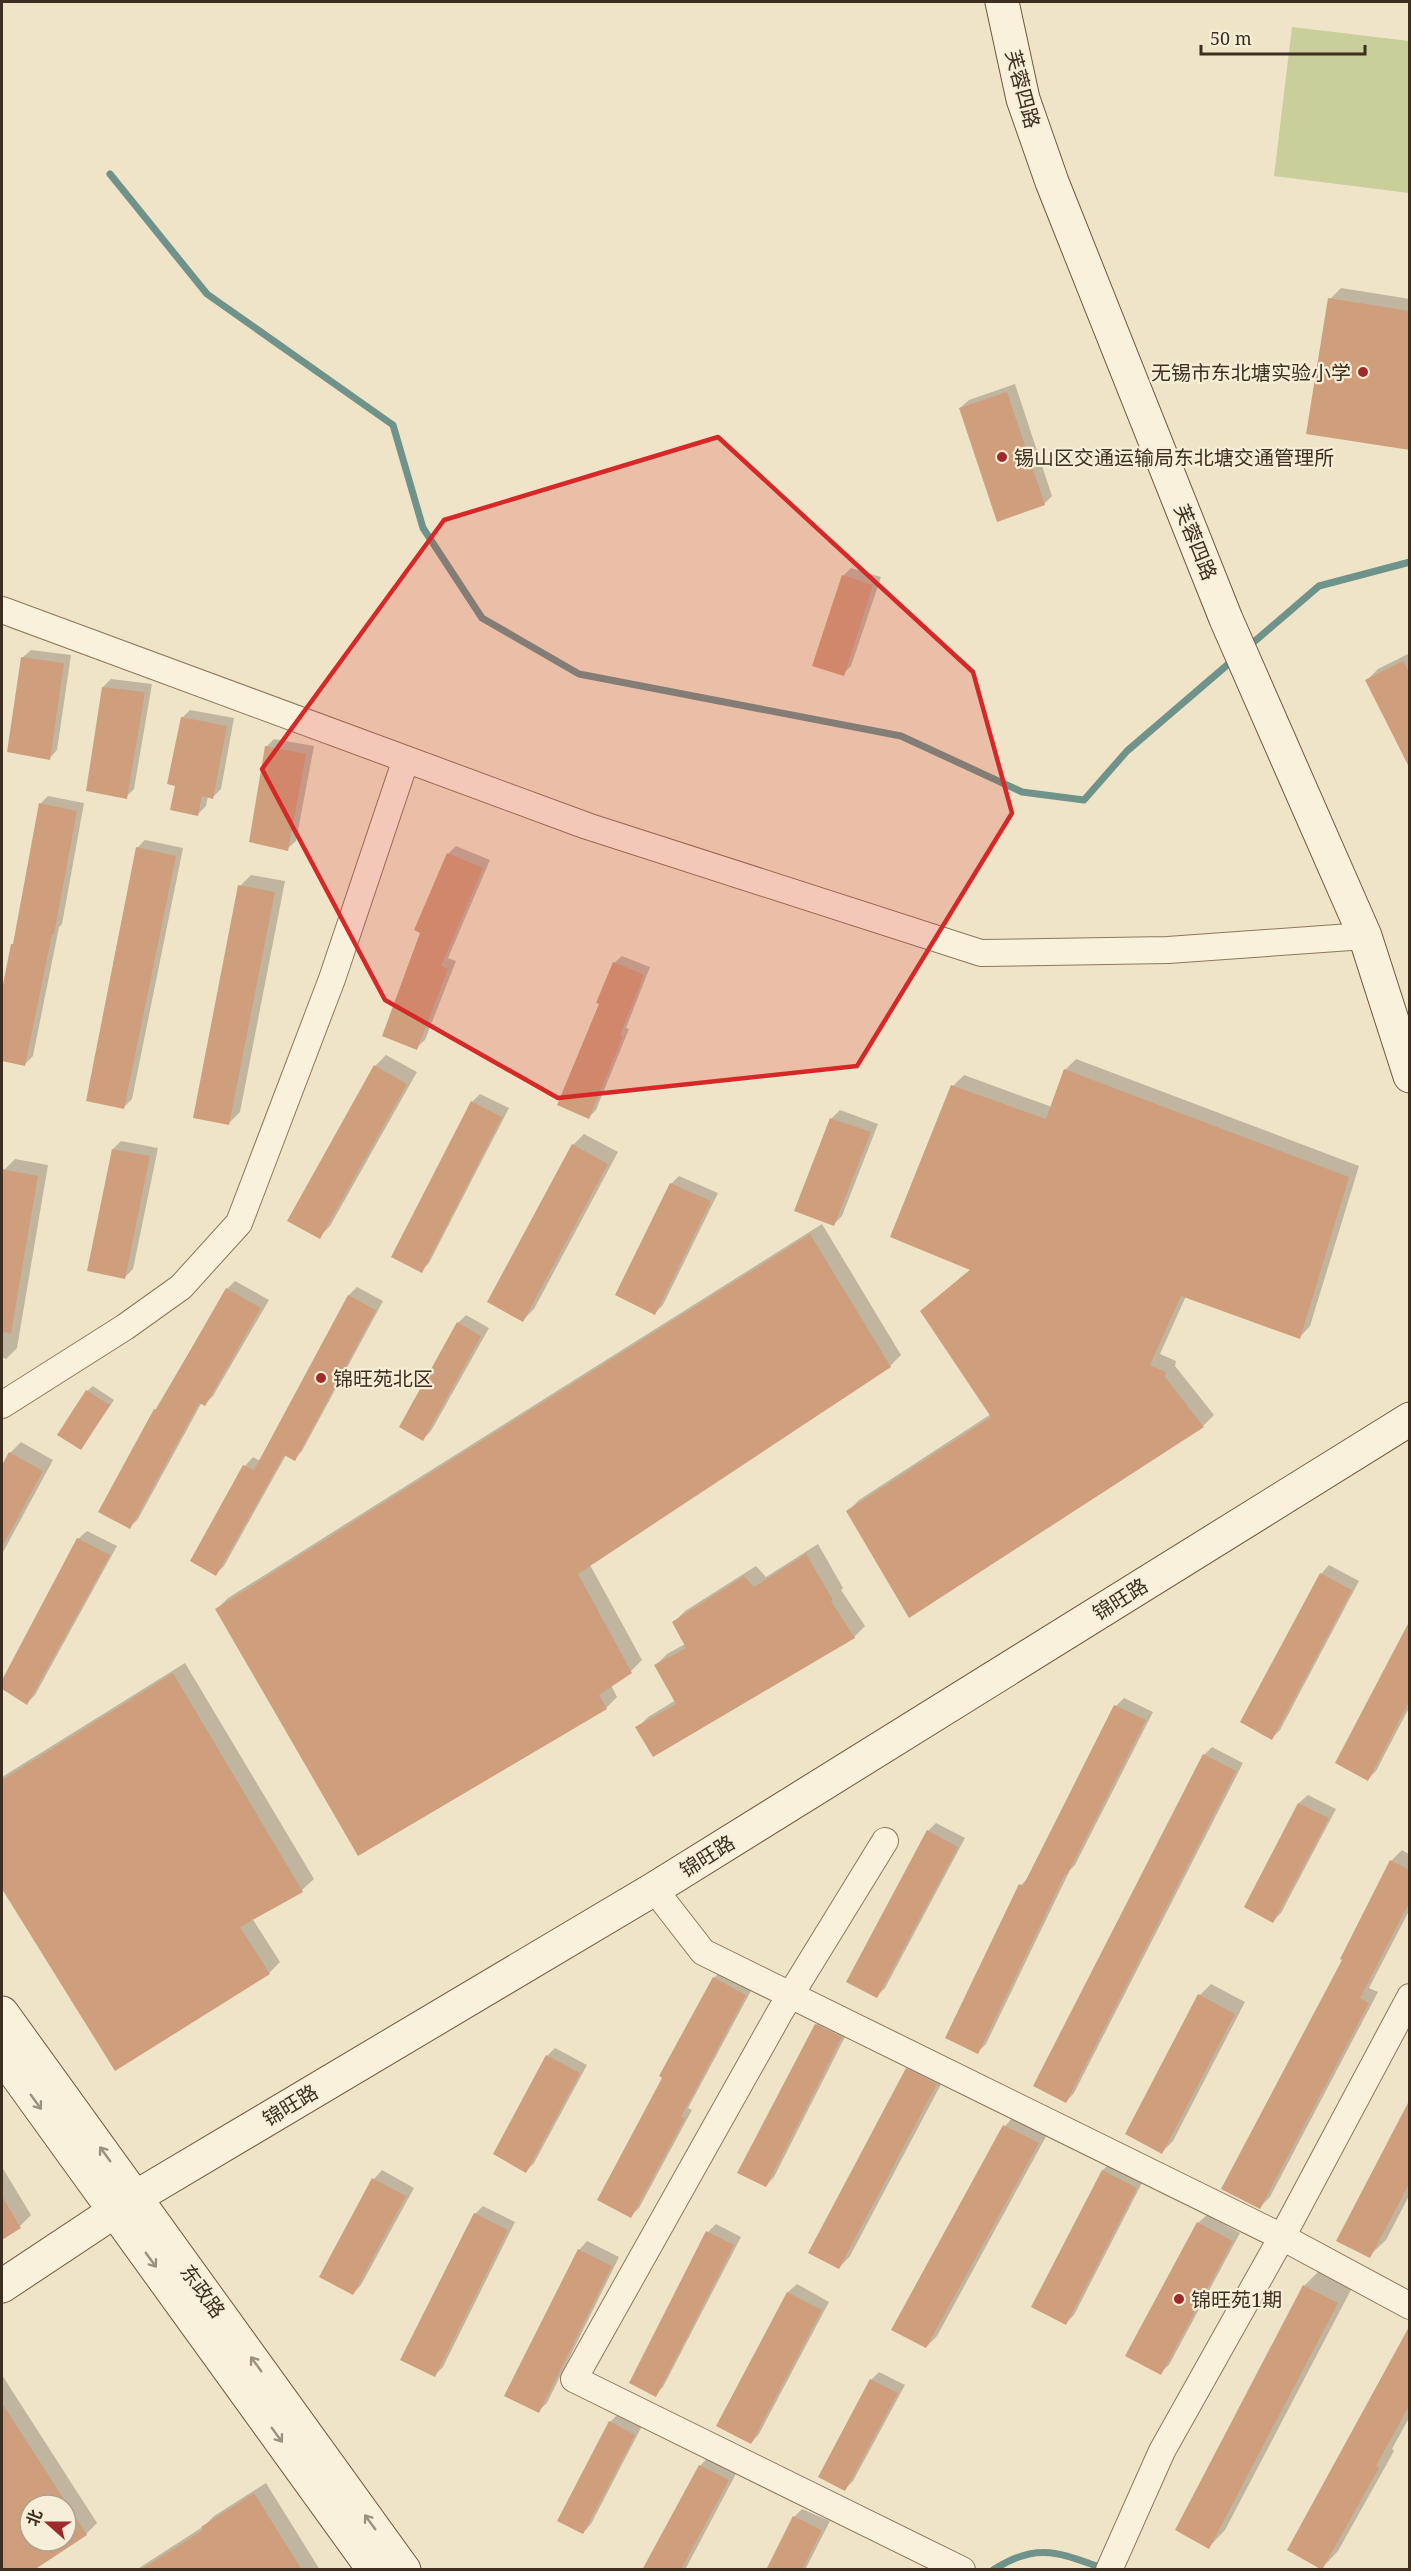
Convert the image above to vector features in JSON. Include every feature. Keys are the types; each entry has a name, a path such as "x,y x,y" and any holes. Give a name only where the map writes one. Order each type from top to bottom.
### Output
{"street":[{"name":"芙蓉四路","path":"1002,2 1023,99 1052,182 1226,619 1365,936 1410,1076"},
{"path":"2,610 587,826 981,953 1168,950 1365,936"},
{"path":"2,1405 125,1327 182,1287 238,1223 332,979 406,759"},
{"name":"锦旺路","path":"2,2286 126,2204 654,1889 1410,1419"},
{"path":"885,1841 791,1995 574,2379 959,2568"},
{"path":"654,1889 703,1952 1282,2237 1410,2306"},
{"path":"1114,2560 1162,2451 1282,2237 1410,1996"},
{"name":"东政路","path":"2,2013 126,2204 374,2570"},
{"name":"东政路","path":"2,2055 126,2204 404,2570"}],"highlighted area":[{"path":"718,437 973,672 1012,813 857,1066 558,1098 385,1000 262,769 444,520"}],"green space":[{"path":"1292,27 1409,41 1409,193 1274,176"}],"building":[{"name":"无锡市东北塘实验小学","path":"1328,298 1410,311 1410,450 1306,434"},
{"name":"锡山区交通运输局东北塘交通管理所","path":"1007,392 1045,505 997,522 959,408"},
{"path":"842,575 873,585 844,676 812,666"},
{"path":"21,657 64,663 50,760 7,752"},
{"path":"1403,661 1410,674 1410,769 1365,680"},
{"path":"102,687 145,692 127,799 86,791"},
{"path":"181,717 227,726 213,799 202,796 198,816 170,810 175,786 167,784"},
{"path":"265,746 306,754 288,851 249,842"},
{"path":"39,803 77,811 54,934 52,934 25,1066 2,1061 2,989 11,944 13,944"},
{"path":"136,847 176,856 124,1109 86,1101"},
{"path":"447,853 483,868 441,966 448,969 417,1050 382,1036 420,933 414,930"},
{"path":"238,885 275,892 229,1125 193,1118"},
{"path":"613,962 644,975 620,1035 623,1036 589,1119 557,1105 599,1004 596,1003"},
{"path":"374,1065 407,1084 320,1239 287,1221"},
{"path":"1064,1069 1349,1177 1300,1339 1181,1296 1150,1365 1166,1372 1165,1377 1204,1427 909,1618 846,1511 991,1417 920,1311 970,1270 890,1237 951,1085 1046,1119"},
{"path":"471,1101 502,1117 422,1273 391,1257"},
{"path":"830,1118 871,1132 834,1226 794,1211"},
{"path":"572,1144 608,1164 523,1322 487,1302"},
{"path":"112,1149 150,1156 125,1279 87,1271"},
{"path":"2,1169 38,1176 11,1333 2,1332"},
{"path":"670,1183 711,1201 655,1315 615,1295"},
{"path":"810,1234 891,1367 578,1574 632,1673 599,1695 607,1709 358,1856 215,1609"},
{"path":"226,1288 261,1308 205,1406 199,1403 130,1529 98,1512 154,1409 156,1410"},
{"path":"348,1295 376,1310 295,1461 284,1455 216,1576 190,1561 243,1465 254,1470"},
{"path":"457,1322 481,1336 423,1441 399,1427"},
{"path":"86,1390 110,1405 81,1450 57,1435"},
{"path":"9,1452 43,1471 2,1547 2,1465"},
{"path":"77,1538 110,1555 27,1705 2,1689 2,1680"},
{"path":"806,1554 833,1600 831,1601 855,1638 653,1757 635,1727 676,1704 654,1665 686,1648 672,1622 744,1576 754,1587"},
{"path":"1320,1573 1352,1590 1272,1740 1240,1722"},
{"path":"1410,1620 1410,1700 1368,1781 1335,1763"},
{"path":"173,1673 303,1892 240,1927 270,1974 115,2071 2,1889 2,1780"},
{"path":"1114,1705 1146,1720 1067,1875 1065,1874 978,2054 945,2038 1019,1884 1023,1886"},
{"path":"1203,1754 1236,1771 1066,2103 1033,2086"},
{"path":"1298,1803 1329,1818 1273,1923 1244,1907"},
{"path":"927,1830 958,1847 877,1998 846,1982"},
{"path":"1390,1860 1410,1870 1410,1901 1360,1998 1369,2003 1260,2209 1221,2189 1342,1960 1340,1959"},
{"path":"713,1977 746,1995 681,2117 685,2118 631,2218 597,2200 662,2078 659,2076"},
{"path":"1198,1994 1235,2014 1162,2154 1125,2134"},
{"path":"815,2024 842,2037 766,2187 737,2173"},
{"path":"546,2055 580,2073 526,2173 493,2154"},
{"path":"906,2068 937,2084 839,2269 808,2253"},
{"path":"1410,2099 1410,2182 1370,2258 1336,2241"},
{"path":"1003,2125 1039,2143 926,2348 891,2330"},
{"path":"1102,2170 1137,2188 1066,2325 1031,2307"},
{"path":"372,2178 406,2196 353,2295 319,2277"},
{"path":"2,2196 21,2228 2,2240"},
{"path":"474,2213 508,2230 435,2377 400,2360"},
{"name":"锦旺苑1期","path":"1197,2222 1233,2241 1161,2375 1125,2356"},
{"path":"706,2231 734,2245 656,2397 629,2383"},
{"path":"578,2249 612,2266 539,2413 504,2396"},
{"path":"1303,2285 1338,2303 1209,2549 1175,2530"},
{"path":"787,2292 822,2310 751,2444 716,2426"},
{"path":"1410,2325 1410,2404 1376,2466 1379,2468 1322,2570 1287,2550"},
{"path":"870,2379 898,2393 845,2491 818,2477"},
{"path":"2,2403 60,2493 18,2493 18,2553 60,2553 34,2570 2,2570"},
{"path":"609,2421 635,2435 583,2534 557,2521"},
{"path":"699,2465 729,2480 681,2570 642,2570"},
{"path":"254,2493 302,2570 140,2570 203,2530 201,2527"},
{"path":"793,2516 822,2530 802,2570 766,2570"},
{"path":"78,2521 87,2535 78,2541"}],"waterway":[{"path":"110,174 207,294 393,425 423,528 482,618 579,674 901,736 1022,792 1084,800 1127,751 1233,660"},
{"path":"1248,647 1319,586 1410,562"},
{"path":"993,2570 1023,2555 1036,2553 1074,2558 1105,2569"}],"place":[{"name":"无锡市东北塘实验小学","path":"1363,372"},
{"name":"锡山区交通运输局东北塘交通管理所","path":"1002,457"},
{"name":"锦旺苑北区","path":"321,1378"},
{"name":"锦旺苑1期","path":"1179,2299"}]}
